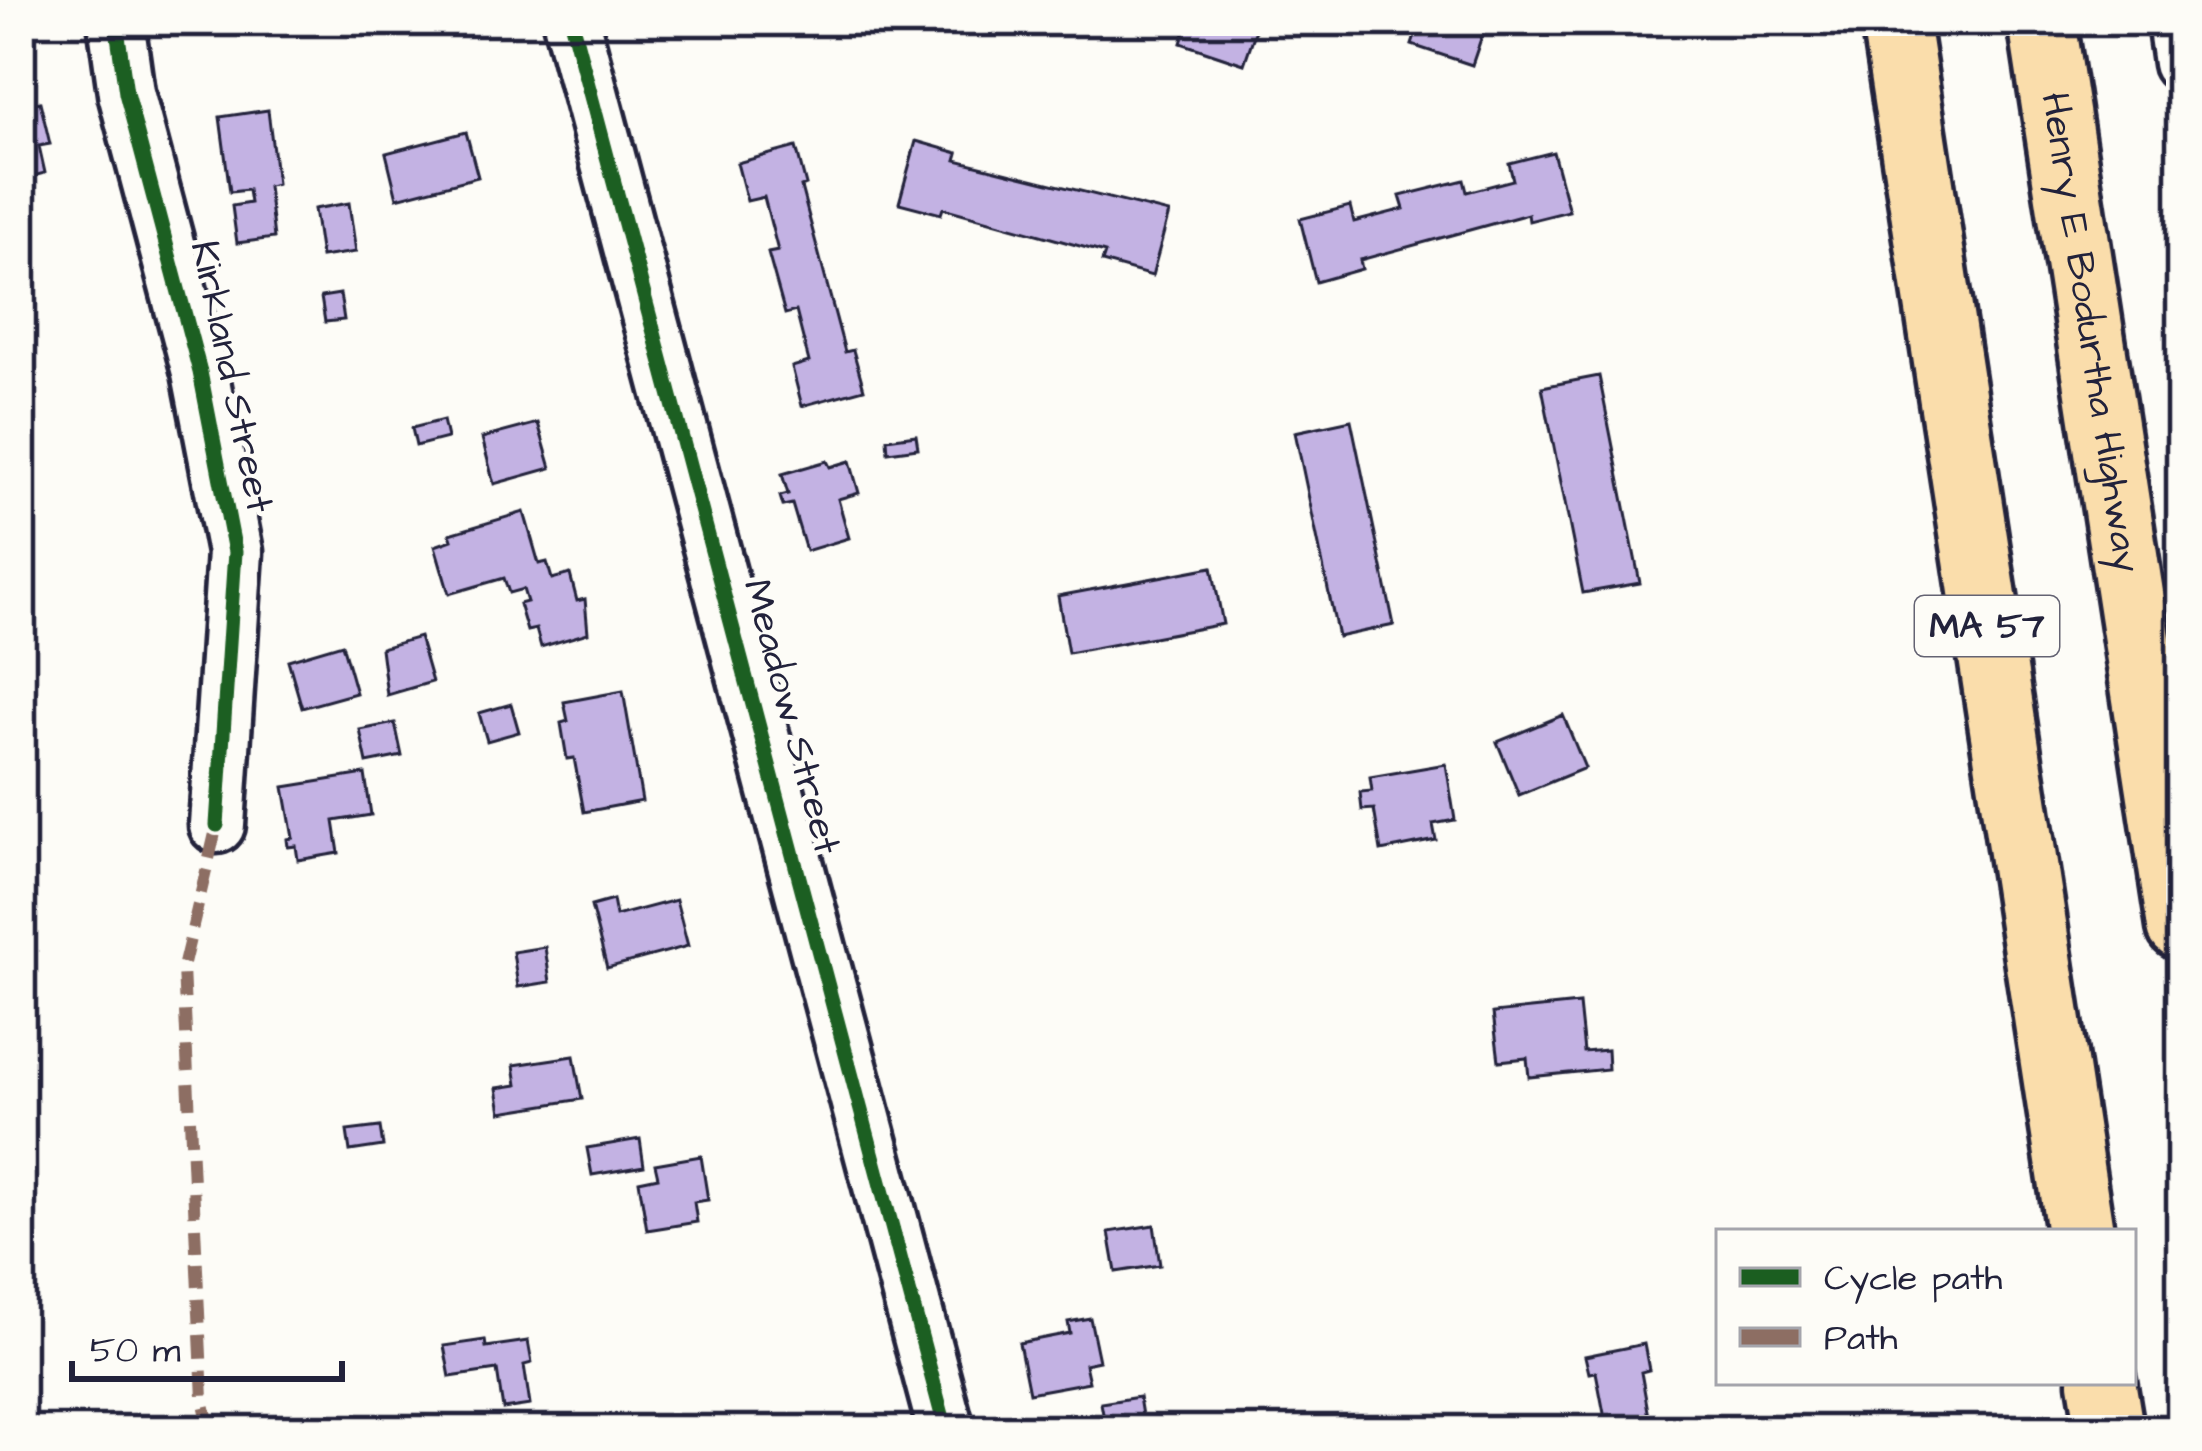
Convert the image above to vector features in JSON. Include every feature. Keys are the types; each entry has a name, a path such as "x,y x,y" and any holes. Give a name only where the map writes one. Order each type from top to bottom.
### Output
{"highway":[{"name":"MA 57","path":"1895,21 2080,1229"},
{"name":"Henry E Bodurtha Highway","path":"2042,21 2181,926"},
{"path":"2102,1385 2110,1430"}],"street":[{"name":"Kirkland Street","path":"116,21 126,93 200,373 235,552 217,825"},
{"name":"Meadow Street","path":"571,21 946,1430"},
{"path":"2175,21 2181,63"}],"building":[{"path":"1188,21 1259,21 1244,64 1181,43"},
{"path":"1420,21 1487,21 1472,65 1412,45"},
{"path":"40,102 50,144 39,146 45,173 21,179 21,106"},
{"path":"268,110 277,184 268,186 274,238 237,243 232,206 250,203 248,190 230,192 220,117"},
{"path":"466,132 478,177 397,198 386,153"},
{"path":"916,141 958,153 956,160 1169,213 1152,276 1102,262 1105,253 943,208 941,214 899,203"},
{"path":"796,147 806,185 801,187 845,352 853,350 864,389 802,406 792,367 809,362 796,311 785,314 768,253 778,251 764,197 747,201 737,163"},
{"path":"1553,152 1569,211 1529,221 1528,214 1360,260 1362,269 1316,282 1300,219 1350,206 1354,222 1404,209 1400,196 1464,180 1467,192 1513,180 1509,163"},
{"path":"349,203 356,252 321,257 314,209"},
{"path":"340,294 344,320 325,322 321,297"},
{"path":"1599,376 1640,583 1583,593 1542,387"},
{"path":"443,420 447,438 416,446 412,428"},
{"path":"1351,420 1394,625 1338,637 1295,432"},
{"path":"538,423 551,468 494,484 482,438"},
{"path":"916,435 918,448 888,452 887,439"},
{"path":"827,461 830,467 850,461 859,493 838,499 849,538 806,551 792,504 783,506 780,496 788,494 782,474"},
{"path":"524,512 539,564 547,562 552,579 570,574 577,601 585,599 588,633 541,647 536,629 527,631 519,604 527,602 523,589 509,593 504,578 449,594 435,546 452,540 450,534"},
{"path":"1212,567 1223,624 1068,653 1058,596"},
{"path":"419,637 432,682 387,695 381,648"},
{"path":"342,644 356,693 302,708 288,660"},
{"path":"623,691 642,801 584,812 574,758 567,759 561,723 568,721 564,702"},
{"path":"511,704 519,732 487,741 479,713"},
{"path":"1563,715 1585,768 1519,795 1497,742"},
{"path":"395,723 402,756 367,763 360,730"},
{"path":"1446,764 1455,820 1433,824 1436,840 1381,851 1374,809 1362,810 1360,792 1372,791 1370,777"},
{"path":"365,774 371,815 334,821 339,853 298,860 296,846 288,847 287,839 293,838 284,787"},
{"path":"613,900 616,916 676,900 688,946 607,968 591,906"},
{"path":"545,947 550,982 518,987 513,952"},
{"path":"1579,1004 1584,1052 1607,1050 1608,1069 1529,1077 1527,1058 1499,1061 1493,1013"},
{"path":"574,1056 582,1099 501,1112 497,1088 517,1085 514,1065"},
{"path":"380,1127 383,1146 350,1151 347,1131"},
{"path":"640,1139 644,1166 592,1175 587,1148"},
{"path":"701,1156 708,1200 694,1202 697,1222 647,1230 639,1181 658,1177 655,1164"},
{"path":"1154,1225 1160,1265 1116,1272 1109,1232"},
{"path":"1090,1318 1099,1361 1085,1364 1089,1382 1029,1393 1019,1343 1070,1333 1068,1322"},
{"path":"485,1340 486,1347 528,1341 532,1363 524,1365 530,1405 503,1409 497,1370 450,1377 444,1346"},
{"path":"1644,1344 1649,1370 1641,1372 1650,1422 1607,1429 1596,1372 1589,1373 1585,1356"},
{"path":"1139,1397 1144,1428 1106,1430 1101,1403"}],"marked path":[{"path":"210,1430 203,1399 183,968 217,825"}],"cycle path":[{"path":"116,21 126,93 200,372 235,552 217,825"},
{"path":"571,21 946,1430"}]}
